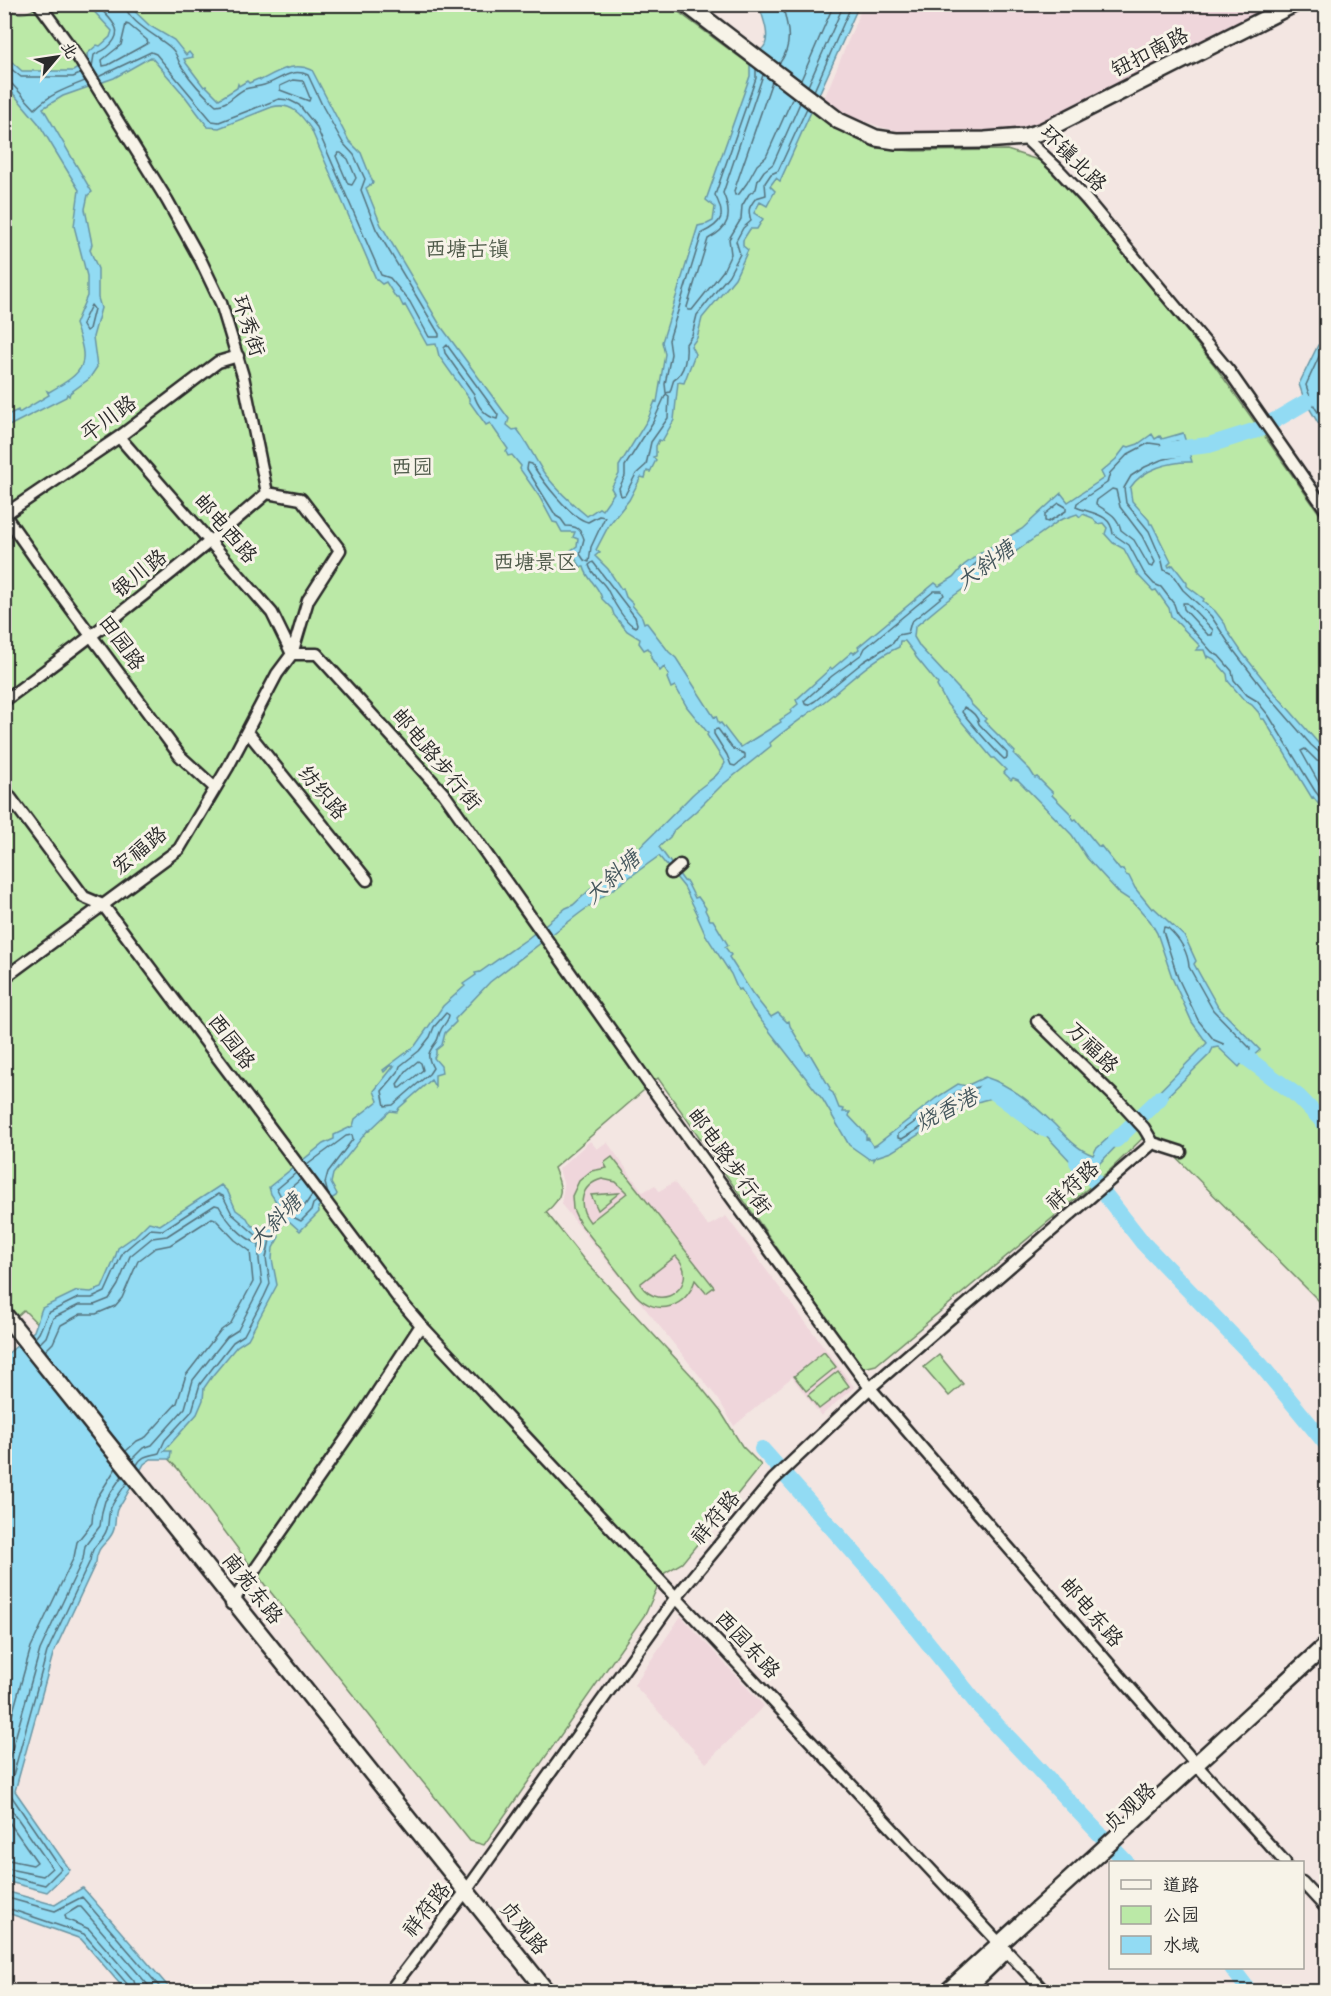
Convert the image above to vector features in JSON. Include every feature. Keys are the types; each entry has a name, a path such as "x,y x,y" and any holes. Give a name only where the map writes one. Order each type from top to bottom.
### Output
{"main road":[{"name":"环镇北路","path":"687,4 839,120 876,138 896,141 1024,137"},
{"name":"钮扣南路","path":"1024,137 1043,131 1294,4"},
{"name":"南苑东路","path":"4,1314 231,1604 465,1893"},
{"name":"南苑东路","path":"4,1329 197,1560"},
{"path":"947,1992 1003,1946 1136,1825 1326,1645"},
{"path":"1199,1767 1326,1658"},
{"path":"963,1992 1024,1921 1086,1870"},
{"name":"贞观路","path":"465,1893 538,1992"},
{"name":"贞观路","path":"465,1893 548,1992"}],"street":[{"name":"环秀街","path":"39,4 96,85 201,261 221,303 238,356 267,493"},
{"name":"环镇北路","path":"1024,137 1058,168 1086,199 1229,371 1326,510"},
{"name":"平川路","path":"5,515 119,437 218,362 238,356"},
{"name":"邮电西路","path":"119,437 272,613 292,654"},
{"name":"银川路","path":"4,701 92,636 210,542 267,493"},
{"path":"267,493 301,499 340,550 308,600 292,654"},
{"name":"田园路","path":"5,515 180,756 215,788"},
{"name":"宏福路","path":"4,978 179,849 277,674 292,654"},
{"name":"邮电路步行街","path":"292,654 317,654 437,786 870,1388"},
{"name":"纺织路","path":"247,731 367,880"},
{"name":"西园路","path":"4,789 84,897 103,905 398,1298 422,1325"},
{"path":"671,873 681,865"},
{"name":"万福路","path":"1037,1021 1120,1102 1144,1128 1153,1143"},
{"path":"1153,1143 1181,1152"},
{"name":"祥符路","path":"388,1992 465,1893 676,1597 773,1480 870,1388 1153,1143"},
{"path":"231,1604 422,1325"},
{"name":"西园东路","path":"422,1325 1045,1992"},
{"name":"邮电东路","path":"870,1388 1283,1861"},
{"path":"1304,1884 1326,1908"}],"shaded area":[{"path":"863,5 1273,5 1022,132 907,133 841,113 824,99"},
{"path":"590,1141 597,1149 607,1142 643,1192 655,1185 659,1191 674,1182 708,1226 726,1216 854,1387 821,1416 792,1377 734,1426 719,1400 561,1204 564,1186 559,1169"},
{"path":"681,1616 764,1706 706,1763 634,1685"}],"green space":[{"name":"西塘景区","path":"41,4 669,5 818,115 854,138 876,148 914,151 1007,150 1041,161 1094,218 1215,366 1326,523 1326,1308 1150,1131 1110,1170 876,1365 864,1368 855,1359 658,1078 554,1168 560,1192 556,1202 546,1212 585,1261 692,1376 721,1412 742,1446 761,1465 682,1563 663,1574 646,1613 484,1845 470,1841 265,1585 178,1469 24,1310 5,1327 5,8 23,13"},
{"path":"612,1157 714,1287 706,1293 695,1280 691,1289 678,1303 662,1307 644,1302 636,1295 579,1222 573,1209 572,1196 579,1181 591,1171 607,1168 604,1163","holes":["602,1179 616,1182 627,1193 590,1222 583,1209 583,1197 589,1186","676,1256 683,1266 682,1285 676,1292 667,1296 658,1297 649,1293 640,1284"]},
{"path":"619,1193 598,1210 591,1195"},
{"path":"824,1352 836,1367 806,1391 794,1376"},
{"path":"939,1355 963,1384 949,1396 924,1367"},
{"path":"838,1371 849,1386 819,1409 808,1395"}],"water":[{"path":"88,5 128,5 150,26 174,40 186,55 189,52 193,57 184,59 186,63 204,87 206,86 219,99 237,88 238,84 239,86 247,81 249,83 261,80 292,67 312,70 349,141 361,153 373,183 366,188 381,225 440,325 509,419 507,425 513,430 517,429 549,479 587,516 599,508 602,510 614,493 611,488 619,474 619,466 648,419 655,401 657,402 665,354 662,342 698,226 713,221 715,207 706,200 750,76 750,59 765,45 767,35 759,5 859,5 780,181 776,178 770,186 775,191 767,206 760,202 754,213 763,219 757,229 750,229 743,240 743,246 748,250 735,278 702,318 697,338 691,346 695,354 684,383 678,382 674,420 662,441 659,440 656,446 656,456 653,457 656,460 650,472 647,471 645,478 641,477 629,500 609,525 596,550 600,552 595,556 608,569 621,589 623,588 626,597 644,623 646,622 676,658 714,717 716,716 719,724 721,723 741,747 781,722 780,720 792,712 791,710 798,704 796,700 831,668 859,649 858,647 935,583 939,586 954,577 964,565 982,552 1022,529 1061,493 1068,502 1104,478 1101,472 1116,459 1126,446 1138,444 1152,434 1155,439 1160,436 1162,439 1183,433 1192,462 1175,463 1149,471 1135,481 1130,488 1132,501 1152,524 1171,562 1169,567 1173,565 1187,586 1215,611 1243,654 1326,752 1326,818 1322,813 1324,811 1312,798 1264,719 1261,719 1259,713 1228,681 1227,674 1214,659 1208,656 1207,658 1204,650 1196,650 1200,646 1171,616 1169,608 1156,590 1153,591 1138,575 1124,549 1113,543 1105,534 1107,528 1103,523 1097,524 1093,518 1083,514 1080,517 1077,514 1060,520 945,602 915,627 914,637 920,647 986,719 984,721 1015,752 1014,754 1035,778 1037,777 1053,793 1052,795 1099,847 1101,846 1120,870 1123,869 1152,909 1154,908 1185,937 1196,961 1194,964 1218,1007 1260,1050 1239,1067 1218,1047 1213,1048 1210,1054 1147,1116 1141,1110 1207,1043 1192,1022 1173,980 1157,933 1150,921 1133,902 1119,893 1087,858 1072,835 1018,780 1013,778 1011,780 1004,773 1006,770 992,758 947,704 938,684 905,641 900,641 899,647 868,666 770,743 771,746 721,786 659,847 687,882 695,898 698,897 706,908 710,920 713,920 728,945 725,947 731,955 729,957 752,993 771,1017 778,1013 787,1022 789,1021 807,1055 810,1054 830,1088 829,1090 833,1093 839,1108 844,1109 843,1112 850,1112 849,1116 866,1134 866,1139 868,1138 873,1146 876,1145 936,1098 958,1084 966,1086 985,1077 1022,1096 1076,1146 1093,1155 1096,1149 1127,1121 1134,1128 1097,1166 1099,1172 1089,1181 1042,1131 1038,1135 1023,1122 1028,1114 1014,1102 1005,1098 992,1098 962,1109 891,1152 876,1157 874,1160 874,1158 869,1159 849,1145 823,1100 753,1010 741,989 738,990 731,974 705,934 684,887 659,856 490,982 455,1019 456,1022 445,1033 442,1045 436,1050 434,1058 441,1066 442,1073 435,1075 435,1087 431,1080 397,1112 390,1111 368,1130 333,1174 331,1183 336,1196 318,1207 319,1212 300,1231 286,1221 277,1231 279,1237 273,1248 272,1259 277,1285 248,1339 237,1346 204,1388 203,1400 197,1414 164,1451 171,1451 170,1459 151,1459 144,1464 117,1509 112,1534 99,1551 53,1654 15,1791 70,1870 47,1892 5,1881 5,1356 34,1331 42,1308 77,1291 91,1292 102,1288 118,1248 149,1222 160,1225 221,1185 228,1192 236,1210 247,1218 251,1225 258,1229 266,1225 270,1228 279,1221 277,1217 281,1209 269,1187 323,1144 334,1139 334,1135 353,1126 355,1119 378,1101 374,1091 394,1066 390,1066 384,1072 383,1070 415,1046 443,1006 465,986 463,984 476,975 475,973 480,972 573,905 595,885 597,887 692,795 715,776 725,763 707,735 708,733 687,707 675,686 671,688 667,678 669,675 664,667 660,671 651,658 648,648 644,650 639,643 640,639 627,631 614,615 584,567 581,567 570,551 577,546 578,539 573,537 575,532 562,532 557,523 553,522 539,496 520,469 521,466 512,455 508,456 506,452 508,449 490,423 486,425 439,356 436,344 427,345 405,305 403,306 399,298 396,298 386,282 382,284 376,279 311,129 295,110 285,106 272,107 219,128 208,127 151,57 114,78 63,96 43,108 92,192 88,195 85,209 92,244 90,250 98,269 98,298 101,308 93,337 97,367 89,379 69,396 67,394 66,397 5,428 5,416 18,410 19,413 49,395 47,391 49,392 71,378 82,366 82,349 75,324 87,296 87,276 74,226 79,190 39,124 5,84 4,55 22,71 73,71 88,62 87,54 110,37 112,31"},
{"path":"1326,342 1326,425 1318,423 1304,399 1299,384 1318,345"},
{"path":"82,1888 172,1991 126,1991 81,1939 5,1912 5,1891 55,1905"}],"waterway":[{"name":"大斜塘","path":"1167,450 1209,445 1260,429 1306,402"},
{"path":"1232,1047 1299,1097 1326,1125"},
{"name":"烧香港","path":"985,1091 990,1089 1044,1129"},
{"path":"1116,1140 1160,1098"},
{"name":"烧香港","path":"1077,1162 1143,1243 1261,1365 1326,1444"},
{"path":"762,1449 870,1571 978,1705 1125,1861"},
{"path":"1233,1969 1250,1992"}],"park label":[{"name":"西塘古镇","path":"467,250"},
{"name":"西园","path":"412,468"}]}
